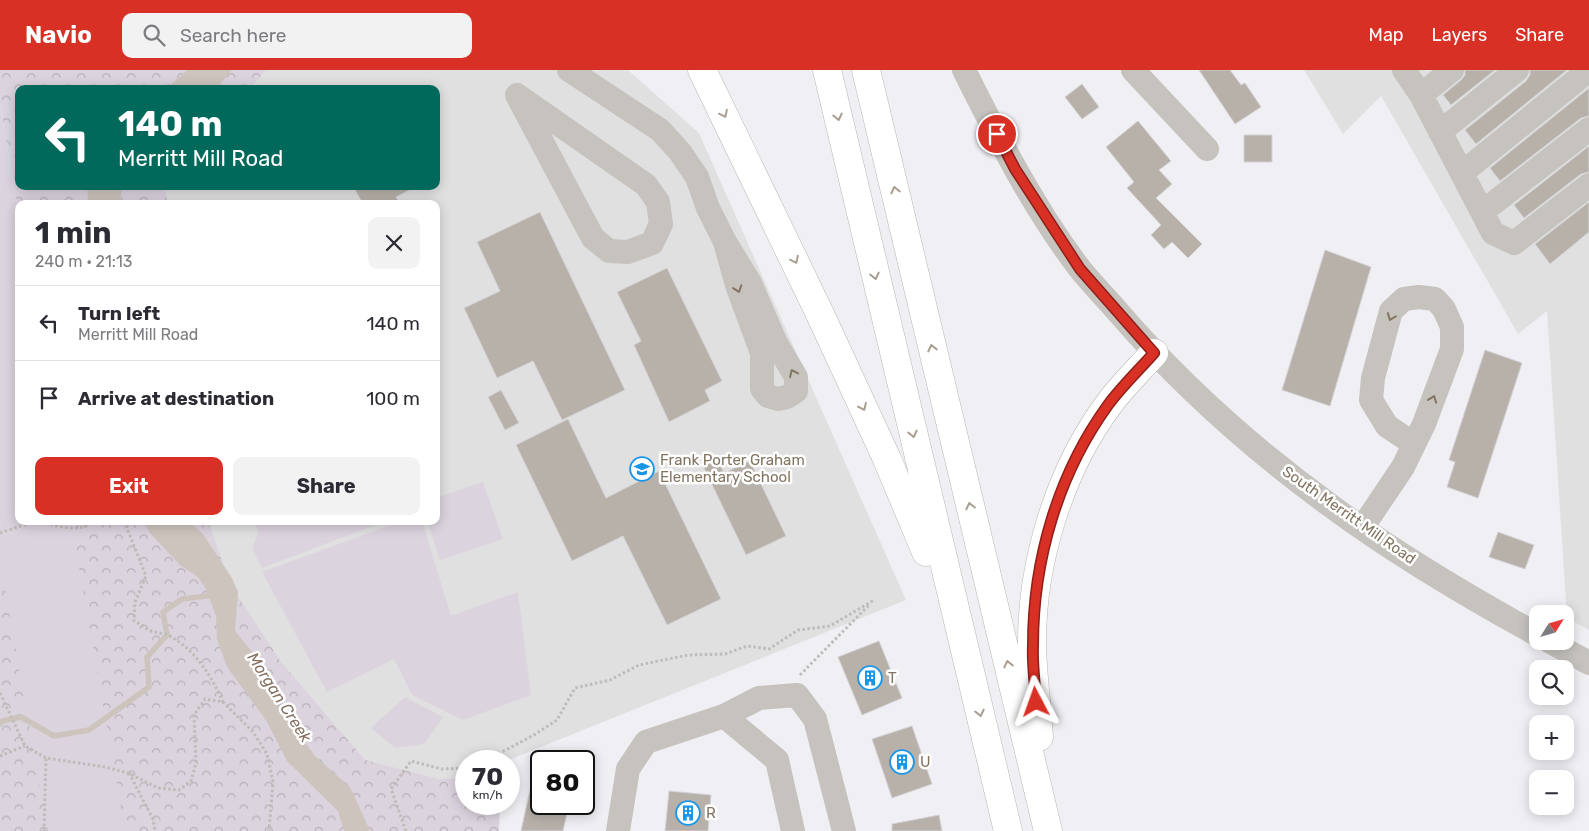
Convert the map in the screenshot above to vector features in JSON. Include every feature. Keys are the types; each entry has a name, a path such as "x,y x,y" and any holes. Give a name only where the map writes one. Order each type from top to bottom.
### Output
{"highway":[{"path":"702,70 820,314 883,450 918,530 965,649"},
{"path":"827,70 1008,831"},
{"path":"866,70 1046,822"},
{"path":"1046,822 1032,646 1035,597 1042,554 1061,492 1080,449 1109,404 1154,353"}],"street":[{"path":"569,70 660,130 680,152 697,177 708,208 724,242 750,283 776,343 796,377 796,391 787,397 778,399 768,396 762,389 762,353 737,285 724,242"},
{"name":"South Merritt Mill Road","path":"964,70 1015,169 1080,269 1180,380 1278,466 1362,528 1407,558 1529,630"},
{"path":"1133,70 1207,149"},
{"path":"1404,70 1421,95 1493,233 1514,243 1589,185"},
{"path":"1421,95 1452,70"},
{"path":"1440,132 1517,70"},
{"path":"1462,173 1589,70"},
{"path":"517,95 646,185 658,202 661,224 652,244 628,252 609,251 593,238 517,95"},
{"path":"1482,212 1589,129"},
{"path":"1362,528 1403,467 1424,424 1452,349 1452,327 1444,309 1435,299 1419,297 1404,299 1392,311 1373,378 1371,400 1387,426 1414,444"},
{"path":"1565,650 1589,663"},
{"path":"618,831 628,769 646,742 724,716 759,698 797,695 816,719 844,831"},
{"path":"724,716 776,760 793,831"}],"path":[{"path":"0,533 24,525"},
{"path":"54,525 63,528 90,525"},
{"path":"126,525 146,576 135,602 134,621 152,631 167,635 187,647 197,656 211,676 223,702 253,732 267,754 273,782 269,831"},
{"path":"506,750 557,720 575,688 610,680 639,665 688,655 725,654 747,646 769,649 798,630 830,626 874,600 778,696"},
{"path":"0,693 25,746 46,758 105,767 128,773 158,788 180,790 191,781 196,763 194,715 205,699 223,702"},
{"path":"0,756 25,746"},
{"path":"44,831 46,758"},
{"path":"406,831 391,789 411,761 442,769 455,768"},
{"path":"128,773 153,819 156,831"}],"shaded area":[{"name":"Frank Porter Graham Elementary School","path":"157,70 628,70 699,133 906,600 520,755 520,750 455,750 455,781 333,831 148,525 440,525 440,200 108,200 110,190 440,190 440,85 148,85"},
{"path":"187,70 232,70 219,85 170,85"},
{"path":"1304,70 1589,70 1589,630 1574,622 1574,605 1566,605 1547,311 1518,334 1381,96 1343,134"},
{"path":"87,190 122,190 120,200 88,200"},
{"path":"145,525 193,525 203,534 232,578 238,592 235,631 257,658 283,712 315,756 350,787 370,831 344,831 338,811 287,761 266,720 227,667 217,639 216,616 206,589 198,577 180,565"}],"green space":[{"path":"0,70 266,70 252,85 15,85 15,190 166,190 167,200 16,200 0,106"},
{"path":"0,106 16,200 15,525 110,525 324,831 0,831"},
{"path":"483,482 503,539 440,560 428,525 440,525 440,497"},
{"path":"72,525 209,525 230,584 281,662 365,760 439,779 455,778 455,815 500,815 499,831 125,831"},
{"path":"256,525 375,525 262,568 252,549 258,533"},
{"path":"391,525 423,525 451,616 518,592 531,695 463,720 412,695 394,659 327,692 262,572"},
{"path":"0,561 48,831 0,831"},
{"path":"405,697 443,717 424,744 395,748 371,728"}],"building":[{"path":"1199,70 1230,70 1241,85 1245,83 1261,107 1235,124"},
{"path":"1465,70 1495,70 1451,105 1443,95 1461,80 1465,75"},
{"path":"1530,70 1567,70 1476,144 1465,130 1526,81 1530,75"},
{"path":"1082,84 1099,107 1082,119 1065,97"},
{"path":"1589,88 1589,116 1581,118 1500,181 1490,168"},
{"path":"1138,121 1171,161 1159,170 1172,184 1156,198 1202,244 1188,258 1172,242 1164,249 1151,235 1161,225 1127,188 1134,182 1106,147"},
{"path":"1244,135 1272,135 1272,162 1244,162"},
{"path":"1589,146 1589,172 1581,174 1524,218 1514,205"},
{"path":"355,190 409,190 396,197 398,200 361,200"},
{"path":"1589,202 1589,232 1550,264 1535,244"},
{"path":"540,212 625,390 562,420 533,361 497,378 464,308 500,291 477,242"},
{"path":"1325,250 1371,267 1330,406 1282,390"},
{"path":"667,268 722,381 705,390 710,401 669,422 634,345 641,341 617,292"},
{"path":"1485,350 1522,363 1478,498 1447,487 1455,462 1449,460"},
{"path":"501,390 519,423 505,430 488,397"},
{"path":"568,419 606,498 659,471 721,599 667,625 623,536 572,561 516,445"},
{"path":"717,458 724,473 750,461 786,536 746,555 703,466"},
{"path":"1498,532 1534,545 1525,569 1489,557"},
{"name":"T","path":"879,641 902,698 862,715 838,657"},
{"name":"U","path":"912,726 932,784 892,798 872,739"},
{"path":"530,790 530,815 567,815 563,831 521,831"},
{"name":"R","path":"669,791 711,795 708,831 665,831"},
{"path":"939,815 942,831 892,831 892,824"}],"waterway":[{"path":"0,724 2,721 21,717 54,736 89,730 149,687 147,657 167,635 163,612 182,599 214,595"}],"place":[{"name":"Frank Porter Graham Elementary School","path":"642,469"},
{"name":"T","path":"870,678"},
{"name":"U","path":"902,762"},
{"name":"R","path":"688,813"}],"route":[{"path":"997,134 1015,169 1080,269 1154,353 1109,404 1080,449 1061,492 1042,554 1035,597 1032,646 1036,702"}],"water label":[{"name":"Morgan Creek","path":"280,697"}]}
